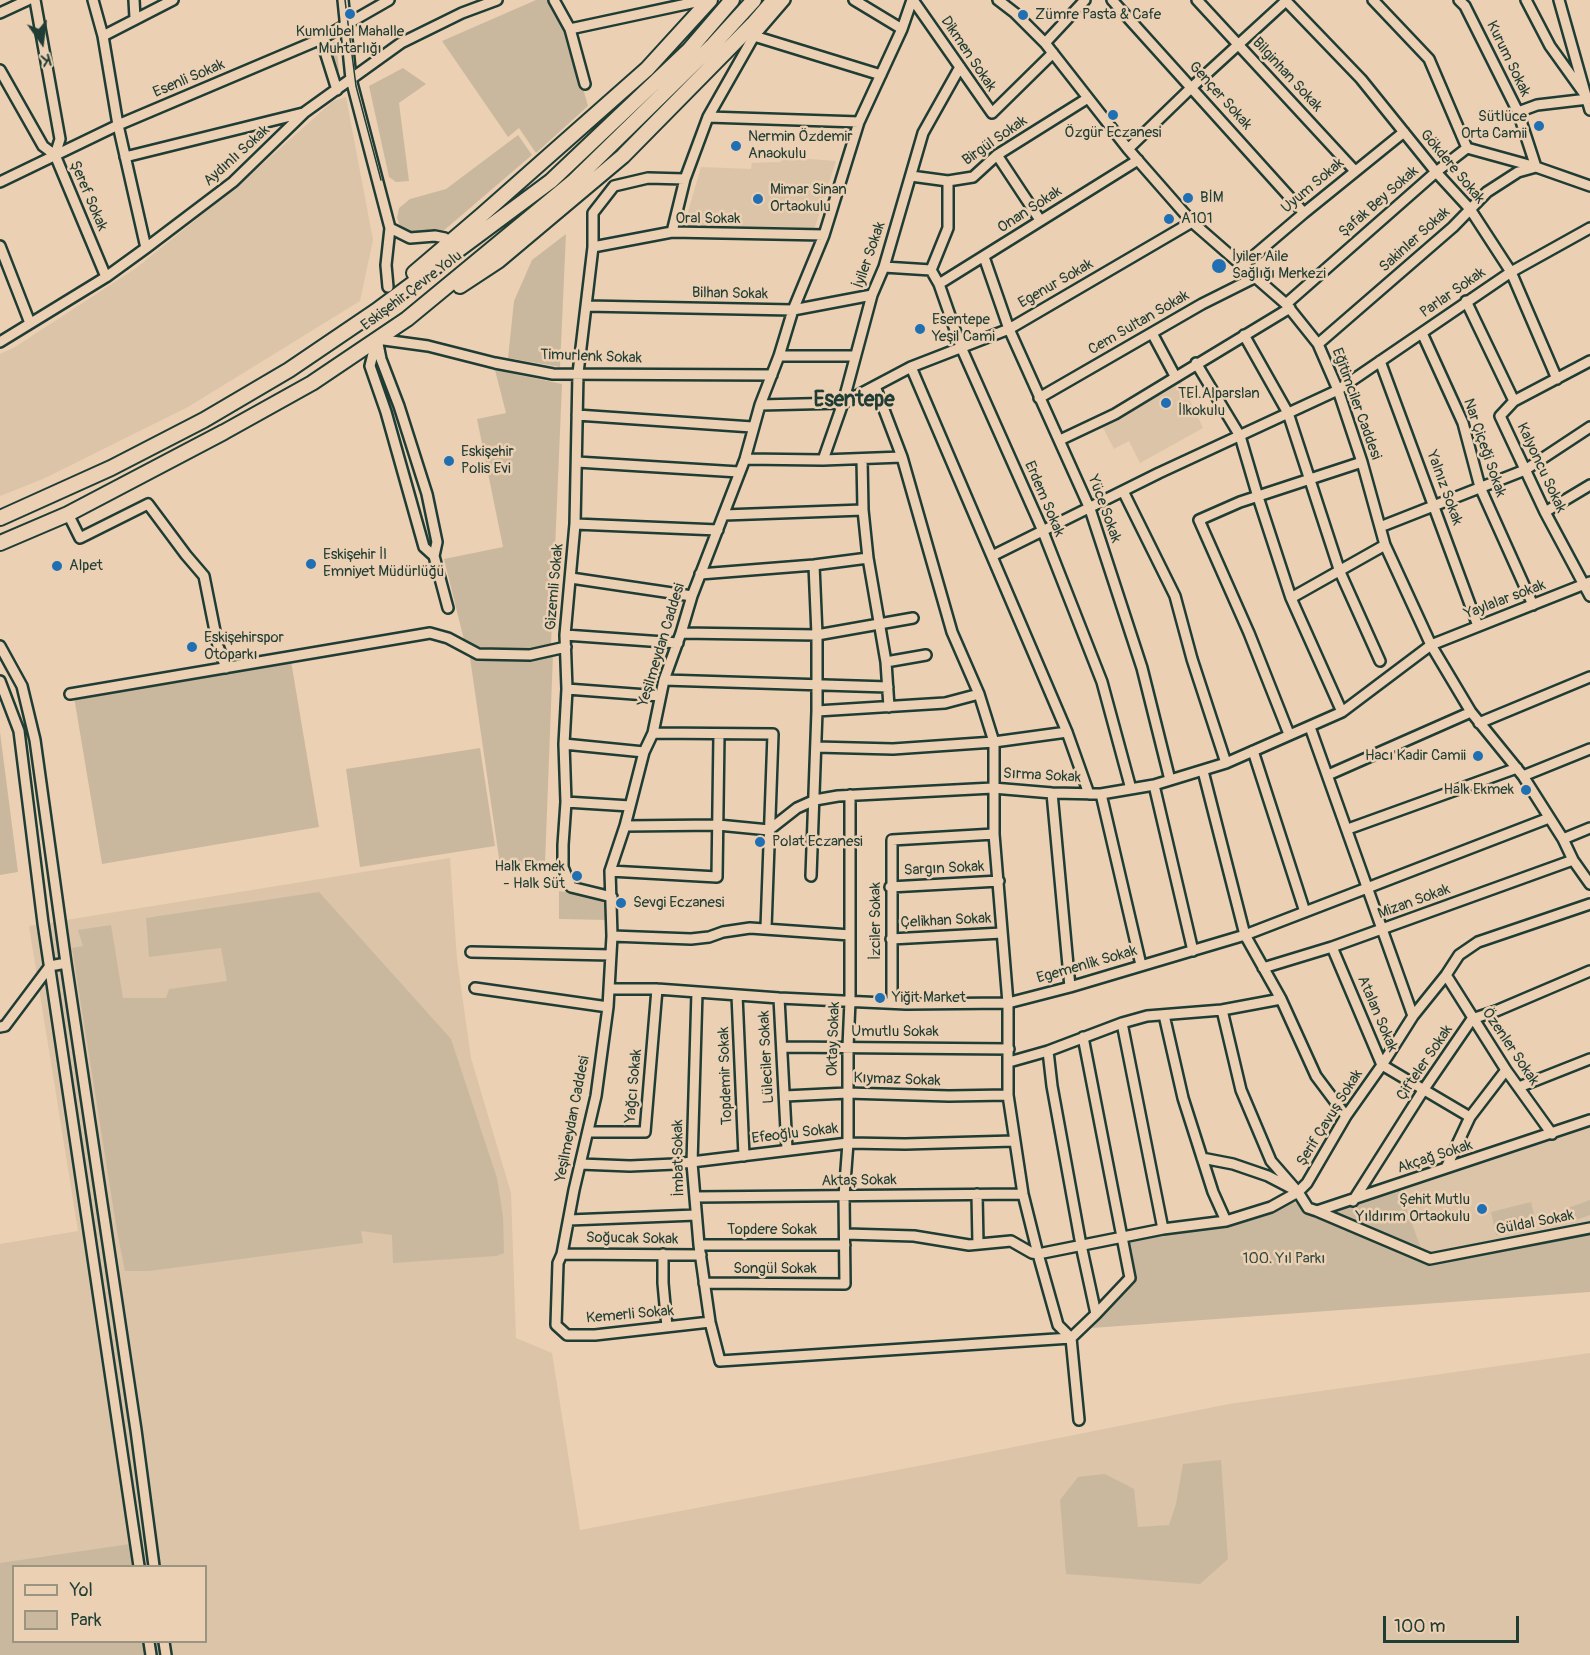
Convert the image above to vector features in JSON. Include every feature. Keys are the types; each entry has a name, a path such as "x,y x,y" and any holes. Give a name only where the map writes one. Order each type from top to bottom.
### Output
{"highway":[{"path":"376,311 415,272 647,69 710,0"},
{"name":"Eskişehir Çevre Yolu","path":"0,518 111,468 204,420 289,370 376,311 551,181 689,50 732,0"},
{"name":"Eskişehir Çevre Yolu","path":"0,543 68,514 224,432 312,383 407,319 573,182 713,45 754,0"},
{"path":"407,319 498,261 623,156 774,0"}],"street":[{"path":"0,13 28,0"},
{"path":"35,0 60,139 55,155"},
{"path":"93,0 103,36 118,125 146,248"},
{"path":"134,0 135,18"},
{"path":"103,36 173,0"},
{"path":"343,0 351,79 390,228 386,265 388,287"},
{"name":"Esenli Sokak","path":"0,182 118,125 321,39 389,0"},
{"name":"Aydınlı Sokak","path":"0,342 106,277 146,248 233,182 305,112 401,43 462,13 497,0"},
{"path":"554,0 570,30 585,84"},
{"path":"570,30 705,0"},
{"path":"672,232 686,179 708,117 754,36 785,0"},
{"path":"854,0 902,29"},
{"name":"Yeşilmeydan Caddesi","path":"556,1325 558,1263 562,1254 580,1164 589,1132 608,1006 612,936 610,871 625,826 644,752 654,733 664,680 680,638 699,574 745,459 752,427 779,356 793,310 824,235 859,122 902,29 912,0"},
{"name":"Dikmen Sokak","path":"912,0 992,113 1053,53"},
{"name":"Eğitimciler Caddesi","path":"998,0 1015,13 1045,43 1128,149 1192,222 1288,306 1318,344 1338,390 1362,462 1384,545 1431,645 1471,712 1523,776 1590,884"},
{"path":"1045,43 1084,0"},
{"name":"Gençer Sokak","path":"1112,0 1304,213"},
{"name":"Bilginhan Sokak","path":"1197,0 1354,171"},
{"path":"1128,149 1286,0"},
{"name":"Gökdere Sokak","path":"1286,0 1361,80 1436,172 1470,209 1511,272 1557,379"},
{"path":"1373,0 1429,59 1467,148 1536,167 1590,186"},
{"name":"Kurum Sokak","path":"1459,0 1465,6 1518,112 1536,167"},
{"path":"1526,0 1550,46 1588,99"},
{"path":"1559,0 1590,110"},
{"path":"754,36 881,75"},
{"path":"321,39 337,90"},
{"name":"İyiler Sokak","path":"823,460 843,403 872,295 884,267 923,133 960,67"},
{"name":"Şeref Sokak","path":"0,70 43,146 55,155 106,277"},
{"name":"Birgül Sokak","path":"911,176 948,181 973,177 997,155 1088,98"},
{"path":"1518,112 1537,105 1588,99"},
{"path":"125,157 305,112"},
{"path":"708,117 859,122"},
{"name":"Uyum Sokak","path":"1243,265 1404,132"},
{"name":"Şafak Bey Sokak","path":"1060,440 1116,414 1288,306 1436,172 1467,148"},
{"path":"997,155 1041,220"},
{"name":"Onan Sokak","path":"939,285 1138,160"},
{"name":"Sakinler Sokak","path":"1318,344 1453,227 1487,192 1518,172 1536,167"},
{"name":"Gizemli Sokak","path":"612,897 571,887 563,867 562,845 566,802 565,635 575,524 578,373 593,247 593,213 614,186 648,178 686,179"},
{"path":"884,267 931,270 948,228 948,181"},
{"name":"Egenur Sokak","path":"760,405 843,403 911,367 1009,329 1192,222"},
{"path":"390,228 410,238 435,236 445,238"},
{"name":"Parlar Sokak","path":"992,556 1123,491 1338,390 1511,272 1590,228"},
{"name":"Oral Sokak","path":"593,247 672,232 824,235"},
{"path":"0,246 30,323"},
{"name":"Yüce Sokak","path":"984,257 1009,329 1090,508 1142,668 1170,780"},
{"name":"Erdem Sokak","path":"931,270 939,285 961,347 1042,530 1102,682 1131,789"},
{"name":"Cem Sultan Sokak","path":"1039,398 1202,304 1256,277"},
{"name":"Bilhan Sokak","path":"586,306 793,310 872,295"},
{"path":"1466,301 1514,401 1590,361"},
{"path":"1152,333 1175,376"},
{"name":"Nar Çiçeği Sokak","path":"1422,333 1463,423 1480,487 1533,605"},
{"path":"1244,335 1288,413 1340,572 1380,661"},
{"path":"377,339 370,366 386,412 424,547 434,556"},
{"path":"377,339 381,359 399,406 427,494 437,542 434,556 448,608"},
{"name":"Timurlenk Sokak","path":"377,339 428,346 495,363 553,374 771,375"},
{"path":"779,356 855,356"},
{"name":"Yalnız Sokak","path":"1380,361 1478,626"},
{"path":"1196,363 1240,436 1291,598 1342,712"},
{"path":"911,367 1067,732 1089,794"},
{"path":"875,386 902,457 952,632 979,694 994,742 994,834 1008,1003 1008,1095 1023,1194 1038,1254 1058,1325 1071,1338 1079,1420"},
{"name":"Kalyoncu Sokak","path":"1514,401 1500,416 1545,512 1587,583 1590,596"},
{"path":"577,415 752,427"},
{"path":"1380,527 1525,470 1590,427"},
{"path":"745,459 823,460 902,457"},
{"path":"862,459 863,510 868,558 886,662 889,707"},
{"path":"577,462 738,472"},
{"path":"1289,734 1249,633 1199,520 1240,502 1362,462"},
{"path":"1545,512 1590,485"},
{"path":"1123,491 1175,596 1192,659 1226,763"},
{"path":"68,514 80,538 148,504 204,576 218,646 226,668"},
{"path":"724,515 863,510"},
{"path":"575,524 718,530"},
{"path":"1291,598 1384,545"},
{"path":"699,574 814,565 868,558"},
{"path":"812,876 818,635 814,565"},
{"path":"571,578 692,596"},
{"name":"Yaylalar sokak","path":"1431,645 1587,583"},
{"path":"565,635 680,638 818,635 913,618"},
{"path":"70,694 430,633 448,638 478,654 530,655 566,647"},
{"name":"Sırma Sokak","path":"769,830 797,808 815,800 850,795 993,788 1101,794 1154,784 1203,771 1342,712 1431,645"},
{"path":"0,646 22,686 35,740 154,1565"},
{"path":"886,662 926,655"},
{"path":"1479,723 1590,677"},
{"path":"664,680 888,687"},
{"path":"0,681 19,731 43,923 139,1565"},
{"path":"567,689 660,696"},
{"path":"817,711 945,703 979,694"},
{"path":"1328,775 1471,712"},
{"path":"1310,727 1413,1016"},
{"path":"816,747 893,749 994,742 1067,732"},
{"path":"654,733 772,734 766,928"},
{"path":"610,871 717,877 719,734"},
{"path":"564,744 644,752"},
{"path":"1523,776 1590,749"},
{"path":"1253,751 1305,912"},
{"path":"1348,829 1517,768"},
{"path":"1203,771 1245,935 1281,999 1316,1076 1346,1116"},
{"path":"1154,784 1193,951"},
{"path":"1052,793 1070,987"},
{"path":"1101,794 1141,965"},
{"name":"Oktay Sokak","path":"845,1284 844,1196 848,1143 850,1001 850,795"},
{"path":"566,802 630,806"},
{"name":"Egemenlik Sokak","path":"609,989 657,989 737,996 892,1003 1008,1003 1245,935 1549,818"},
{"path":"625,826 718,825 769,830"},
{"path":"1563,839 1590,828"},
{"name":"İzciler Sokak","path":"892,1003 892,840 994,834"},
{"name":"Mizan Sokak","path":"1263,968 1332,947 1573,860"},
{"name":"Sargın Sokak","path":"891,887 999,881"},
{"name":"Şerif Çavuş Sokak","path":"1038,1254 1163,1229 1226,1221 1271,1207 1298,1192 1307,1183 1346,1116 1413,1016 1459,955 1478,942 1590,904"},
{"path":"612,936 691,939 750,928 850,935"},
{"name":"Çelikhan Sokak","path":"891,939 1002,933"},
{"name":"Atalan Sokak","path":"1332,947 1382,1065 1470,1118"},
{"path":"471,952 611,955"},
{"path":"0,1027 5,1026 50,966 66,963"},
{"name":"Çifteler Sokak","path":"1353,1200 1472,1019 1497,1011 1590,971"},
{"name":"Özenler Sokak","path":"1446,975 1472,1019 1552,1134"},
{"path":"475,988 608,1006"},
{"name":"Yağcı Sokak","path":"589,1132 645,1132 657,989"},
{"name":"İmbat Sokak","path":"697,992 692,1163 704,1283 710,1322 720,1361 1071,1338"},
{"name":"Topdemir Sokak","path":"737,996 744,1155"},
{"name":"Lüleciler Sokak","path":"779,998 787,1149"},
{"path":"1009,1062 1048,1051 1147,1016 1222,1010 1281,999"},
{"path":"1222,1010 1241,1090 1271,1161 1298,1192 1308,1208 1317,1211"},
{"path":"1164,1015 1183,1098 1213,1192 1226,1221"},
{"path":"1122,1023 1163,1229"},
{"path":"1071,1338 1130,1278 1083,1038"},
{"name":"Umutlu Sokak","path":"782,1047 1009,1048"},
{"path":"1048,1051 1054,1097 1096,1314"},
{"path":"1519,1087 1590,1059"},
{"path":"1446,1168 1470,1118 1506,1070"},
{"name":"Kıymaz Sokak","path":"785,1096 847,1093 1008,1095"},
{"name":"Akçağ Sokak","path":"1317,1211 1590,1120"},
{"name":"Efeoğlu Sokak","path":"580,1164 630,1166 692,1163 787,1149 848,1143 1014,1141"},
{"path":"1202,1158 1242,1167 1268,1176 1298,1192"},
{"path":"977,1194 978,1244"},
{"name":"Aktaş Sokak","path":"695,1197 1023,1194"},
{"name":"Güldal Sokak","path":"1317,1211 1430,1259 1590,1228"},
{"path":"569,1220 696,1215"},
{"path":"846,1234 914,1236 969,1245 1011,1241 1038,1254"},
{"name":"Topdere Sokak","path":"699,1245 846,1245"},
{"name":"Soğucak Sokak","path":"562,1254 701,1255"},
{"path":"663,1254 666,1327"},
{"name":"Songül Sokak","path":"704,1283 845,1284"},
{"name":"Kemerli Sokak","path":"556,1325 567,1335 595,1335 710,1322"}],"shaded area":[{"path":"346,97 373,240 360,301 188,407 43,479 0,496 0,354 15,347 136,268 239,185 333,101"},
{"name":"Mimar Sinan Ortaokulu","path":"782,157 836,161 814,230 683,229 701,167 751,169 752,163 781,162"},
{"name":"TEİ.Alparslan İlkokulu","path":"1181,381 1203,428 1140,463 1129,441 1114,449 1102,426"},
{"path":"450,858 457,959 471,1058 511,1193 516,1338 552,1353 580,1530 1229,1404 1590,1353 1590,1655 0,1655 0,1244 78,1231 29,926"},
{"name":"Şehit Mutlu Yıldırım Ortaokulu","path":"1590,1120 1590,1228 1424,1256 1398,1185"}],"green space":[{"path":"536,0 550,0 568,35 588,106 536,153 519,128 508,137 442,41"},
{"path":"336,41 339,71 335,75 327,46"},
{"path":"403,68 426,84 399,103 409,181 396,182 389,177 369,86"},
{"path":"518,135 532,155 442,232 411,232 400,226 397,218 399,208 410,199 446,189"},
{"path":"566,234 560,367 508,358 514,301 532,260"},
{"path":"495,370 562,384 551,645 522,650 477,647 464,640 444,559 503,547 477,419 506,413"},
{"path":"553,654 545,864 500,865 470,658 528,660"},
{"path":"291,661 319,827 102,864 74,697"},
{"path":"0,732 18,872 0,875"},
{"path":"480,748 495,846 360,867 346,769"},
{"path":"559,891 600,897 607,908 607,920 559,919"},
{"path":"319,892 451,1039 497,1178 503,1217 504,1253 496,1256 393,1263 392,1235 361,1231 363,1243 149,1271 125,1271 72,948 83,946 78,930 111,925 123,998 166,998 169,989 227,981 221,948 149,957 146,918"},
{"path":"1398,1185 1424,1256 1317,1211"},
{"path":"1590,1200 1590,1215 1573,1221 1568,1208"},
{"name":"100. Yıl Parkı","path":"1292,1201 1415,1260 1437,1264 1590,1234 1590,1292 1092,1328 1133,1280 1128,1243"},
{"path":"1531,1202 1537,1226 1496,1235 1491,1212"},
{"path":"1221,1460 1228,1559 1200,1584 1066,1574 1060,1500 1078,1477 1105,1474 1134,1489 1138,1527 1169,1525 1176,1504 1183,1464"},
{"path":"130,1544 133,1565 12,1565 12,1643 144,1643 145,1655 0,1655 0,1563"}],"tram line":[{"path":"345,0 356,86 381,180"}],"place":[{"name":"Kumlubel Mahalle Muhtarlığı","path":"350,14"},
{"name":"Zümre Pasta & Cafe","path":"1023,15"},
{"name":"Özgür Eczanesi","path":"1113,115"},
{"name":"Sütlüce Orta Camii","path":"1539,126"},
{"name":"Nermin Özdemir Anaokulu","path":"736,146"},
{"name":"BİM","path":"1188,198"},
{"name":"Mimar Sinan Ortaokulu","path":"758,199"},
{"name":"A101","path":"1169,219"},
{"name":"İyiler Aile Sağlığı Merkezi","path":"1219,266"},
{"name":"Esentepe Yeşil Cami","path":"920,329"},
{"name":"TEİ.Alparslan İlkokulu","path":"1166,403"},
{"name":"Eskişehir Polis Evi","path":"449,461"},
{"name":"Eskişehir İl Emniyet Müdürlüğü","path":"311,564"},
{"name":"Alpet","path":"57,566"},
{"name":"Eskişehirspor Otoparkı","path":"192,647"},
{"name":"Hacı Kadir Camii","path":"1478,756"},
{"name":"Halk Ekmek","path":"1526,790"},
{"name":"Polat Eczanesi","path":"760,842"},
{"name":"Halk Ekmek - Halk Süt","path":"577,876"},
{"name":"Sevgi Eczanesi","path":"621,903"},
{"name":"Yiğit Market","path":"880,998"},
{"name":"Şehit Mutlu Yıldırım Ortaokulu","path":"1482,1209"}],"district":[{"name":"Esentepe","path":"854,401"}]}
